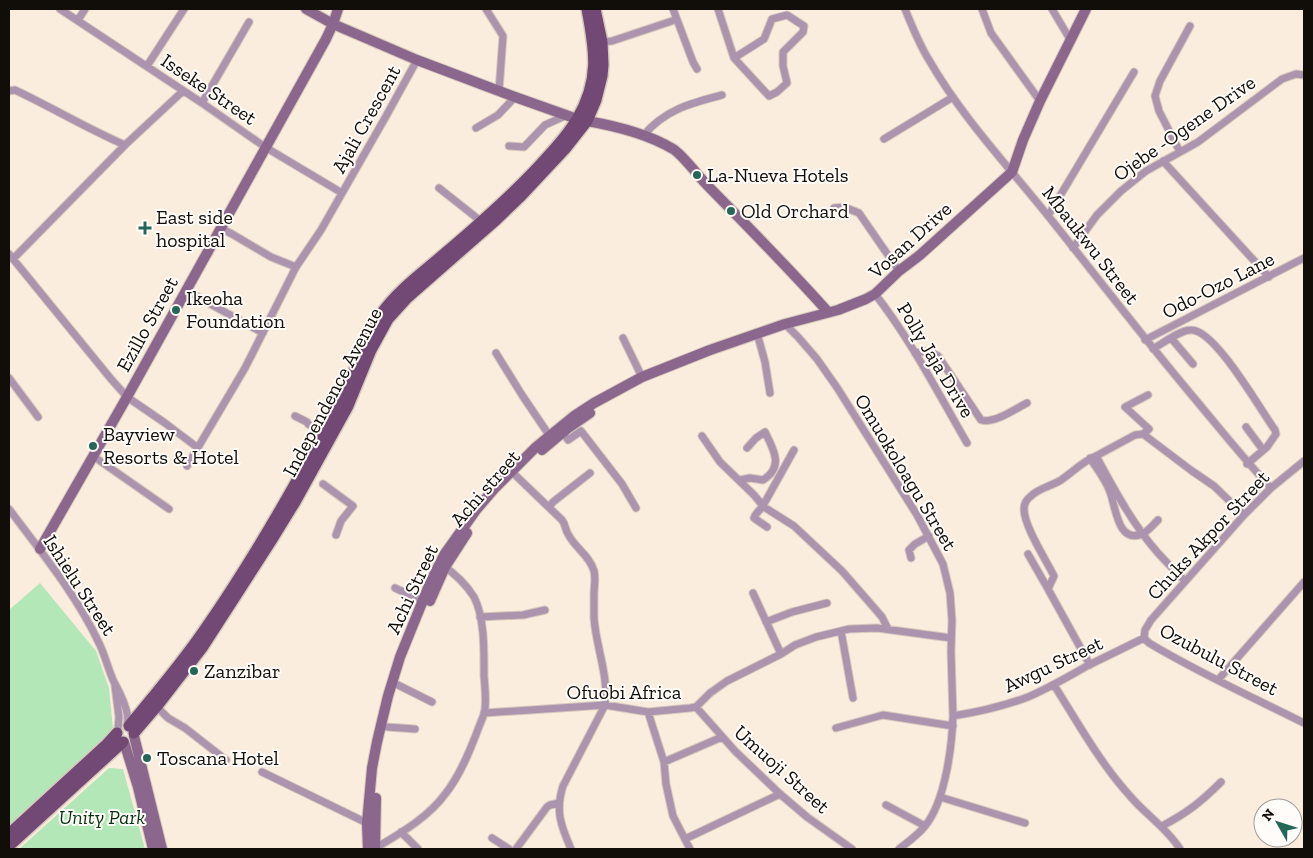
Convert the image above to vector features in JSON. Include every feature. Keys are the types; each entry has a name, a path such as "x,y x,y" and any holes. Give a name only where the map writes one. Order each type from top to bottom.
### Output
{"main road":[{"name":"Independence Avenue","path":"582,120 590,91 594,64 587,9"},
{"name":"Independence Avenue","path":"9,846 126,733 202,648 248,578 292,500 344,404 368,348 382,327 391,308 413,286 547,170 570,143 582,120 596,100 602,76 602,42 595,9"},
{"name":"Independence Avenue","path":"292,500 324,432 344,404"},
{"name":"Independence Avenue","path":"9,834 107,744 126,733"}],"street":[{"name":"Isseke Street","path":"60,9 266,147 342,193"},
{"path":"78,20 85,9"},
{"path":"147,66 184,9"},
{"path":"306,9 333,24 417,60 565,116 609,125 643,136 677,152 828,312"},
{"name":"Ezillo Street","path":"40,549 266,147 333,24 338,9"},
{"path":"486,9 502,36 499,91"},
{"path":"673,9 697,69"},
{"path":"718,9 734,58 769,96 787,83 782,66 783,52 803,32 804,26 787,15 772,19 764,39 734,58"},
{"name":"Mbaukwu Street","path":"905,9 928,58 953,97 1153,349 1247,464 1270,488"},
{"path":"982,9 990,33 1040,101"},
{"path":"1052,9 1071,41"},
{"name":"Vosan Drive","path":"647,376 757,333 838,310 875,294 1012,172 1023,140 1040,101 1086,9"},
{"path":"602,42 672,20"},
{"path":"202,103 249,22"},
{"path":"1180,152 1159,111 1155,96 1160,81 1190,26"},
{"name":"Ajali Crescent","path":"188,466 245,368 301,259 321,230 417,60"},
{"path":"1048,216 1134,72"},
{"name":"Ojebe -Ogene Drive","path":"1073,248 1097,215 1146,171 1205,137 1282,79 1296,74 1304,75"},
{"path":"9,92 15,90 98,133 125,144"},
{"path":"183,91 125,144 11,256 127,397 198,448"},
{"path":"643,136 653,124 686,105 722,95"},
{"path":"476,128 498,115 515,97"},
{"path":"884,139 953,97"},
{"path":"509,146 524,147 546,125 565,116"},
{"path":"1163,161 1269,277"},
{"path":"439,188 489,219"},
{"path":"834,208 844,207 859,212 899,271"},
{"path":"220,228 271,257 296,268"},
{"name":"Odo-Ozo Lane","path":"1146,340 1304,258"},
{"path":"185,290 262,333"},
{"name":"Polly Jaja Drive","path":"875,294 915,353 968,444"},
{"name":"Omuokoloagu Street","path":"785,324 817,359 838,389 914,510 943,564 950,593 952,620 953,716"},
{"path":"1153,349 1185,330 1192,329 1208,338 1233,367 1276,434 1275,438 1247,464"},
{"path":"757,333 770,393"},
{"path":"623,338 647,376"},
{"path":"1171,338 1193,364"},
{"path":"915,353 928,351 938,356 981,420 992,421 1027,404"},
{"path":"496,353 549,435"},
{"name":"Achi street","path":"513,473 591,412 645,383 647,376"},
{"name":"Achi Street","path":"368,849 367,822 372,768 388,696 400,657 430,583 442,565 448,549 476,510 549,435 587,406 647,376"},
{"path":"9,378 38,416"},
{"path":"1048,589 1054,576 1027,522 1024,508 1026,502 1034,493 1061,480 1093,457 1128,438 1143,434 1149,429 1125,407 1148,395"},
{"path":"295,416 324,432"},
{"path":"1246,427 1263,450"},
{"path":"563,432 568,440 581,430 622,484 636,508"},
{"path":"740,480 750,478 763,480 769,476 776,466 774,451 765,432 747,448"},
{"path":"1143,434 1214,486 1244,514"},
{"path":"702,436 720,462 764,506 794,526 842,571 882,617 888,629"},
{"path":"768,527 754,518 755,514 764,506 794,450"},
{"path":"93,456 169,509"},
{"path":"1093,457 1110,491 1121,528 1131,536 1143,534 1158,520"},
{"path":"1093,457 1143,534 1157,552 1185,581"},
{"name":"Chuks Akpor Street","path":"1144,638 1145,630 1151,620 1244,514 1270,488 1304,461"},
{"path":"513,473 566,525 567,533 579,550 590,560 594,569 594,616 607,691 605,705 563,786 559,803 559,816 562,828 571,849"},
{"path":"549,508 590,473"},
{"path":"323,484 353,506 341,521 336,535"},
{"name":"Ishielu Street","path":"9,509 50,562 83,612 100,644 126,712 128,721 126,733"},
{"path":"911,558 909,550 929,536"},
{"path":"1028,554 1090,664"},
{"path":"374,849 425,815 439,802 460,772 484,713 484,648 477,606 473,595 459,579 442,565"},
{"name":"Achi street","path":"374,849 378,780 398,685 442,565"},
{"path":"1218,680 1304,582"},
{"path":"395,588 423,601"},
{"path":"753,594 781,654"},
{"path":"766,622 792,612 827,603"},
{"path":"480,617 523,614 545,610"},
{"name":"Ofuobi Africa","path":"484,713 605,705 648,712 696,707 719,686 808,639 858,628 888,629 951,638"},
{"path":"841,631 854,698"},
{"name":"Awgu Street","path":"953,716 1007,704 1028,697 1144,638"},
{"name":"Ozubulu Street","path":"1144,638 1175,658 1304,723"},
{"path":"398,685 432,702"},
{"path":"1054,685 1108,770 1136,803 1162,826 1180,849"},
{"path":"153,704 168,718 185,728 226,760"},
{"name":"Umuoji Street","path":"696,707 722,737 780,794 807,817 852,849"},
{"path":"648,712 664,762 673,816 690,849"},
{"path":"836,728 883,715 953,726"},
{"path":"899,849 925,826 932,816 940,797 946,774 953,716"},
{"path":"388,727 415,729"},
{"path":"126,733 153,849"},
{"path":"126,733 162,849"},
{"path":"664,762 722,737"},
{"path":"262,772 367,822"},
{"path":"1162,826 1181,816 1202,801 1221,782"},
{"path":"685,839 780,794"},
{"path":"940,797 1025,823"},
{"path":"516,849 546,807 559,803"},
{"path":"886,805 925,826"},
{"path":"401,832 418,849"},
{"path":"492,838 509,849"}],"green space":[{"path":"40,583 96,651 109,688 113,729 78,764 9,826 9,610"},
{"name":"Unity Park","path":"109,768 123,769 145,849 19,849"}],"place":[{"name":"La-Nueva Hotels","path":"697,175"},
{"name":"Old Orchard","path":"731,211"},
{"name":"East side hospital","path":"145,228"},
{"name":"Ikeoha Foundation","path":"176,310"},
{"name":"Bayview Resorts & Hotel","path":"93,446"},
{"name":"Zanzibar","path":"194,671"},
{"name":"Toscana Hotel","path":"147,758"}]}
